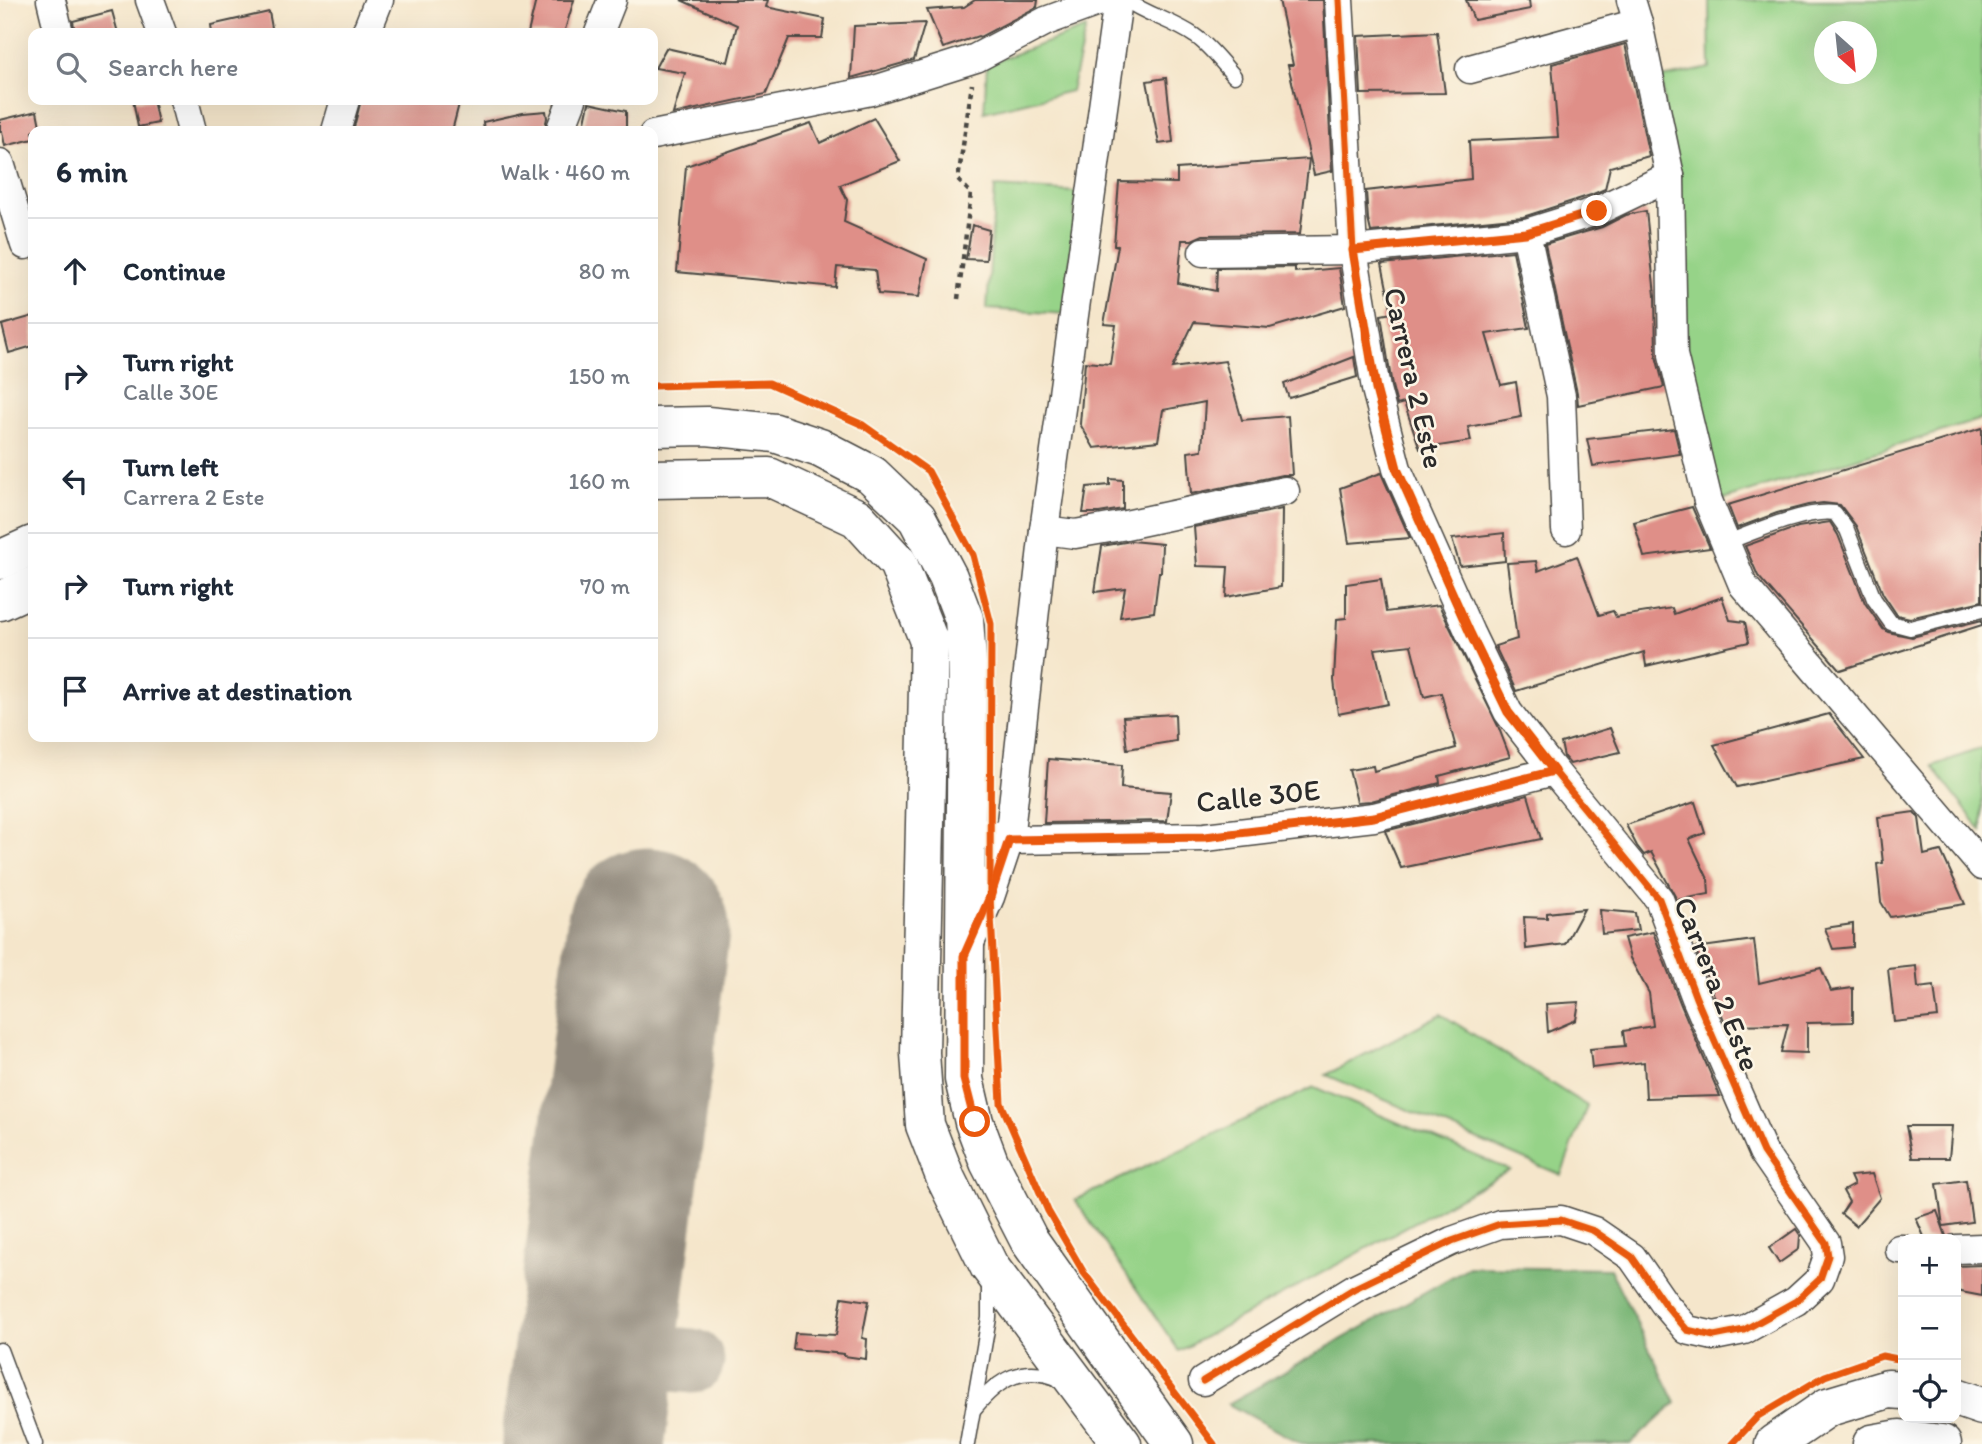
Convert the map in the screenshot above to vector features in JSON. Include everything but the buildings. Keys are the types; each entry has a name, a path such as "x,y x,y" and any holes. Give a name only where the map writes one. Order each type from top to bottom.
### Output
{"main road":[{"path":"658,427 707,426 775,433 820,448 872,475 917,517 948,577 964,620 967,663 964,1079 975,1122 989,1162 1029,1240 1174,1444"},
{"path":"658,479 769,477 857,518 898,563 929,641 919,1053 925,1125 946,1179 989,1266 1122,1444"},
{"path":"0,560 28,547"},
{"path":"0,601 28,588"},
{"path":"1773,1444 1828,1407 1888,1388 1898,1389"},
{"path":"1961,1399 1982,1406"},
{"path":"1872,1444 1900,1439 1942,1444"}],"street":[{"path":"51,0 58,28"},
{"path":"150,0 160,28"},
{"path":"368,28 379,0"},
{"path":"600,28 612,0"},
{"path":"658,134 871,91 976,58 1046,21 1103,0"},
{"path":"964,956 990,897 1009,840 1044,530 1118,0"},
{"name":"Carrera 2 Este","path":"1203,1381 1355,1288 1452,1241 1500,1224 1561,1220 1594,1231 1632,1257 1664,1303 1687,1330 1714,1336 1744,1330 1796,1301 1820,1279 1828,1256 1826,1243 1763,1152 1696,998 1659,899 1508,712 1397,469 1376,389 1353,250 1339,0"},
{"path":"1470,69 1634,11 1670,176 1673,355 1708,501 1743,585 1982,866"},
{"path":"185,105 191,126"},
{"path":"337,126 344,105"},
{"path":"562,126 570,105"},
{"path":"0,163 25,245"},
{"path":"1203,252 1353,250 1526,233 1597,211 1670,176"},
{"path":"1526,233 1561,396 1566,530"},
{"path":"1044,530 1074,534 1285,491"},
{"name":"Calle 30E","path":"965,831 1009,840 1205,837 1374,817 1554,771"},
{"path":"1961,1249 1982,1248"}],"lane":[{"path":"1126,0 1197,37 1234,76"},
{"path":"1725,542 1823,511 1835,513 1847,530 1874,599 1891,623 1910,628 1982,610"},
{"path":"967,1444 989,1318 989,1266"},
{"path":"0,1350 35,1444"},
{"path":"973,1410 986,1394 1006,1379 1027,1373 1043,1373 1082,1391"}],"path":[{"path":"958,299 971,193 958,180 976,58"}],"green space":[{"path":"1709,0 1982,0 1982,419 1717,502 1684,370 1662,78 1710,68"},
{"path":"1086,28 1071,91 984,112 987,64"},
{"path":"995,187 1076,192 1067,314 987,309"},
{"path":"1982,748 1982,831 1932,766"},
{"path":"1441,1014 1587,1106 1561,1175 1326,1075"},
{"path":"1314,1087 1510,1170 1179,1351 1075,1200"},
{"path":"1469,1267 1610,1269 1676,1403 1630,1444 1301,1444 1228,1404"}],"taxiway":[{"path":"595,1351 692,1361"}],"runway":[{"path":"583,1444 648,929"}],"cycle path":[{"path":"1203,1381 1355,1288 1452,1241 1500,1224 1561,1220 1594,1231 1632,1257 1664,1303 1687,1330 1714,1336 1744,1330 1796,1301 1820,1279 1828,1256 1826,1243 1763,1152 1696,998 1659,899 1508,712 1397,469 1376,389 1353,250 1339,0"},
{"path":"658,386 769,383 863,425 928,471 973,555 991,624 990,897 1001,1103 1048,1211 1084,1273 1214,1444"},
{"path":"1732,1444 1758,1416 1825,1376 1882,1356 1898,1359"}],"route":[{"path":"975,1122 964,1079 964,956 990,897 1009,840 1205,837 1374,817 1554,771 1508,712 1397,469 1376,389 1353,250 1526,233 1597,211"}]}
